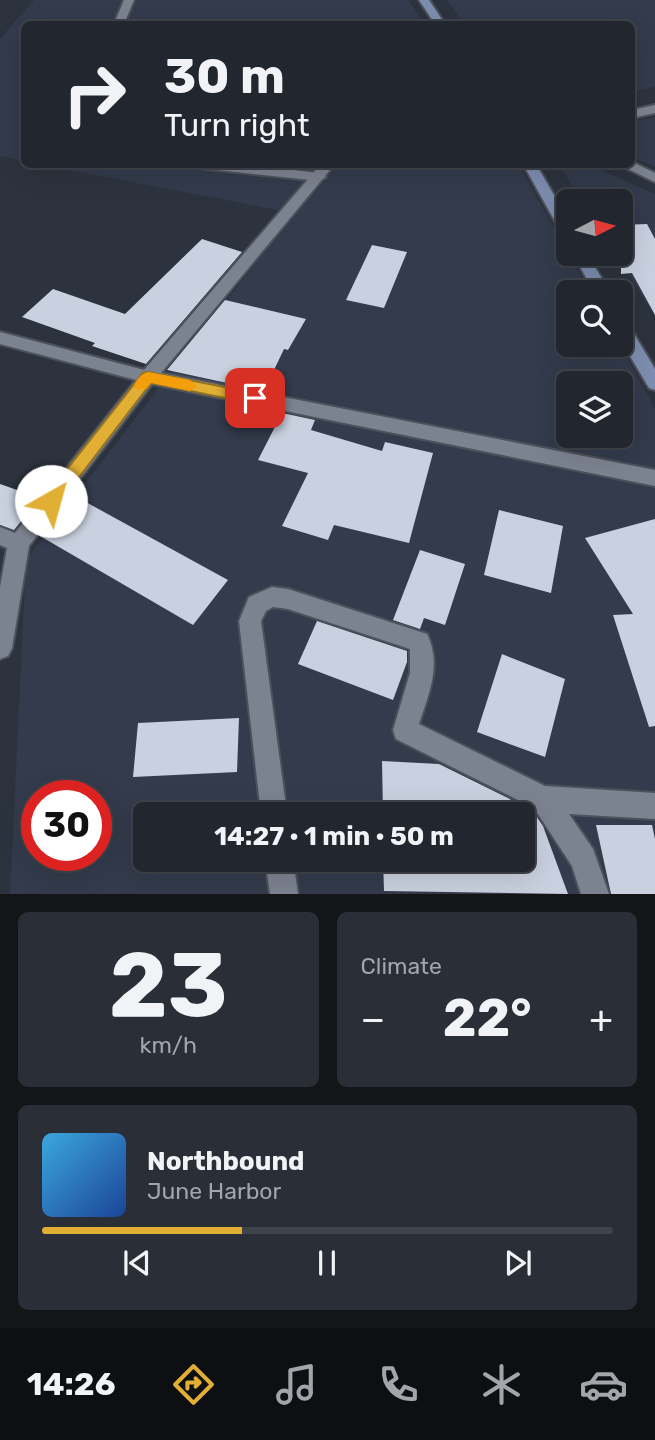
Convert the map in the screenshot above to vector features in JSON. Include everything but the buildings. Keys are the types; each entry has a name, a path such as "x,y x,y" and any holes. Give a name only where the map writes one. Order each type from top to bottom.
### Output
{"main road":[{"path":"424,0 438,21"},
{"path":"531,168 556,211"},
{"path":"633,346 655,384"}],"street":[{"path":"120,21 129,0"},
{"path":"635,113 655,109"},
{"path":"270,168 324,171"},
{"path":"633,168 655,178"},
{"path":"0,648 9,540 324,171"},
{"path":"0,338 148,377 655,478"},
{"path":"273,802 250,621 257,604 272,597 288,599 419,641 424,650 423,668 405,730 544,799 655,806"},
{"path":"544,799 583,859 594,894"},
{"path":"281,872 284,894"}],"shaded area":[{"path":"34,0 408,0 423,21 21,21 21,160 0,156 0,39"},
{"path":"447,0 655,0 655,87 635,91 635,21 462,21"},
{"path":"655,117 655,167 635,158 635,121"},
{"path":"59,168 521,168 556,231 556,266 575,266 583,280 556,280 556,357 627,357 655,409 655,894 10,894 26,560 294,213"},
{"path":"561,168 597,168 655,194 655,316 624,266 634,266 634,189 574,189"}],"slow traffic":[{"path":"141,386 148,377 190,386"}],"route":[{"path":"51,501 148,377 255,398"}]}
